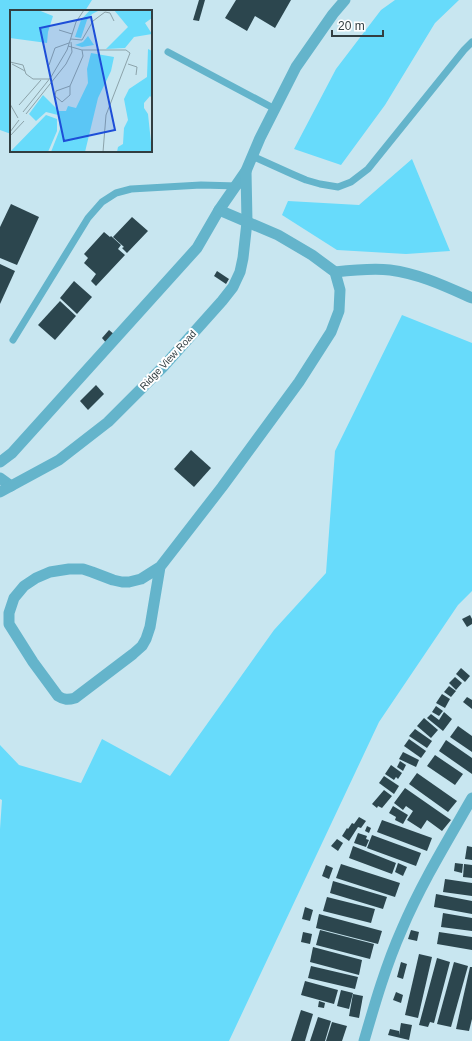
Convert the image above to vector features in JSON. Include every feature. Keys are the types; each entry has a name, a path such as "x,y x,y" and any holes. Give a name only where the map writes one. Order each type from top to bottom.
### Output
{"street":[{"name":"Ridge View Road","path":"0,462 12,452 197,248 219,210 246,171 260,138 296,67 332,14 345,0"},
{"name":"Ridge View Road","path":"0,492 59,460 108,422 162,367 233,287 240,272 243,258 247,222 246,171"},
{"path":"160,567 150,627 142,646 134,654 75,698 68,700 62,699 58,696 33,662 9,624 9,613 14,598 24,586 36,578 50,572 69,569 83,569 113,580 129,582 141,579 160,567 222,488 299,382 331,332 339,311 340,290 335,272 312,255 278,235 219,210"},
{"path":"335,272 361,270 396,271 434,281 472,298"},
{"path":"0,478 11,486"},
{"path":"364,1041 383,979 402,928 419,892 472,798"}],"lane":[{"path":"252,156 292,174 320,184 338,187 351,182 368,169 472,42"},
{"path":"168,52 275,109"},
{"path":"14,340 88,218 102,202 116,192 131,188 201,185 247,187"}],"shaded area":[{"path":"0,0 92,0 86,10 10,10 10,134 0,130"},
{"path":"395,0 459,0 435,23 385,105 341,165 294,149 336,69 381,10"},
{"path":"412,159 450,251 406,254 337,250 282,215 288,201 359,205"},
{"path":"402,315 472,343 472,591 458,605 379,722 229,1041 0,1041 0,829 2,800 0,799 0,745 19,765 81,783 102,739 170,776 274,630 326,573 335,451"}],"building":[{"path":"199,0 205,0 199,21 193,20"},
{"path":"236,0 291,0 275,28 255,16 247,31 225,18"},
{"path":"11,204 39,217 17,265 0,258 0,227"},
{"path":"132,217 148,231 127,253 122,248 124,247 113,237"},
{"path":"104,232 121,245 118,249 125,255 96,286 91,281 96,274 84,263 88,258 84,254"},
{"path":"0,264 15,271 0,304"},
{"path":"217,271 229,279 226,284 214,276"},
{"path":"74,281 92,297 77,314 60,298"},
{"path":"60,301 76,316 55,340 38,325"},
{"path":"109,330 115,335 107,344 102,338"},
{"path":"96,385 104,394 88,410 80,401"},
{"path":"191,450 211,468 194,487 174,469"},
{"path":"470,615 472,624 467,627 462,619"},
{"path":"461,668 470,676 465,682 456,674"},
{"path":"455,677 462,683 456,690 449,683"},
{"path":"449,686 456,691 451,697 444,692"},
{"path":"442,694 450,699 445,708 436,703"},
{"path":"467,697 472,700 472,709 463,702"},
{"path":"436,706 443,711 439,716 432,712"},
{"path":"444,712 452,719 443,731 427,718 431,714 439,720"},
{"path":"424,718 438,730 431,738 417,726"},
{"path":"458,726 472,736 472,752 450,737"},
{"path":"415,729 432,741 427,748 409,736"},
{"path":"409,739 426,751 421,758 404,746"},
{"path":"446,740 472,758 472,774 439,751"},
{"path":"403,752 419,760 416,767 399,759"},
{"path":"435,755 463,774 455,785 427,766"},
{"path":"400,761 406,765 403,771 397,767"},
{"path":"391,765 402,773 398,779 396,777 394,780 385,774"},
{"path":"417,773 457,801 448,812 409,784"},
{"path":"384,776 399,786 394,794 379,783"},
{"path":"405,788 451,820 442,831 427,820 421,829 407,820 413,811 406,806 403,810 394,803"},
{"path":"384,790 392,796 382,808 378,806 377,808 372,804"},
{"path":"393,806 408,815 403,824 395,820 396,817 389,813"},
{"path":"359,817 366,821 361,828 358,827 349,841 342,836 347,828 348,829 352,823 354,824"},
{"path":"382,820 432,838 427,851 377,832"},
{"path":"367,826 371,828 369,833 365,831"},
{"path":"358,833 367,836 366,839 369,840 366,847 354,843"},
{"path":"372,835 421,853 416,866 367,848"},
{"path":"337,839 343,843 338,851 331,846"},
{"path":"353,846 396,863 392,874 349,858"},
{"path":"467,846 472,847 472,860 465,859"},
{"path":"398,863 407,867 403,876 395,872"},
{"path":"455,863 463,864 462,873 454,871"},
{"path":"341,864 400,883 395,897 336,878"},
{"path":"464,864 472,865 472,878 463,877"},
{"path":"326,865 333,868 329,879 322,876"},
{"path":"445,879 472,883 472,896 443,892"},
{"path":"333,881 387,897 383,909 330,893"},
{"path":"436,894 472,901 472,914 434,907"},
{"path":"327,897 375,909 371,923 323,911"},
{"path":"305,907 313,910 310,921 302,919"},
{"path":"443,913 472,918 472,931 441,927"},
{"path":"319,914 382,931 378,944 316,928"},
{"path":"320,930 374,944 370,959 316,945"},
{"path":"411,930 419,932 417,941 408,939"},
{"path":"303,932 312,934 310,944 301,942"},
{"path":"439,932 472,937 472,950 437,944"},
{"path":"313,947 362,960 359,975 310,962"},
{"path":"419,954 432,957 418,1018 405,1015"},
{"path":"437,958 450,962 434,1023 430,1022 428,1027 419,1025"},
{"path":"401,962 407,964 403,979 397,977"},
{"path":"454,962 468,966 451,1027 437,1024"},
{"path":"311,966 358,977 355,989 308,978"},
{"path":"470,967 472,967 472,1019 469,1031 456,1029"},
{"path":"305,981 338,990 334,1004 301,995"},
{"path":"341,990 353,993 349,1009 337,1006"},
{"path":"396,992 403,995 401,1003 393,1000"},
{"path":"353,994 363,996 359,1018 349,1016"},
{"path":"319,1001 325,1003 324,1008 318,1007"},
{"path":"301,1010 313,1014 305,1041 291,1041"},
{"path":"318,1017 331,1021 325,1041 310,1041"},
{"path":"332,1022 347,1026 342,1041 326,1041"},
{"path":"401,1023 412,1025 409,1040 388,1035 390,1029 399,1031 399,1035"}]}
